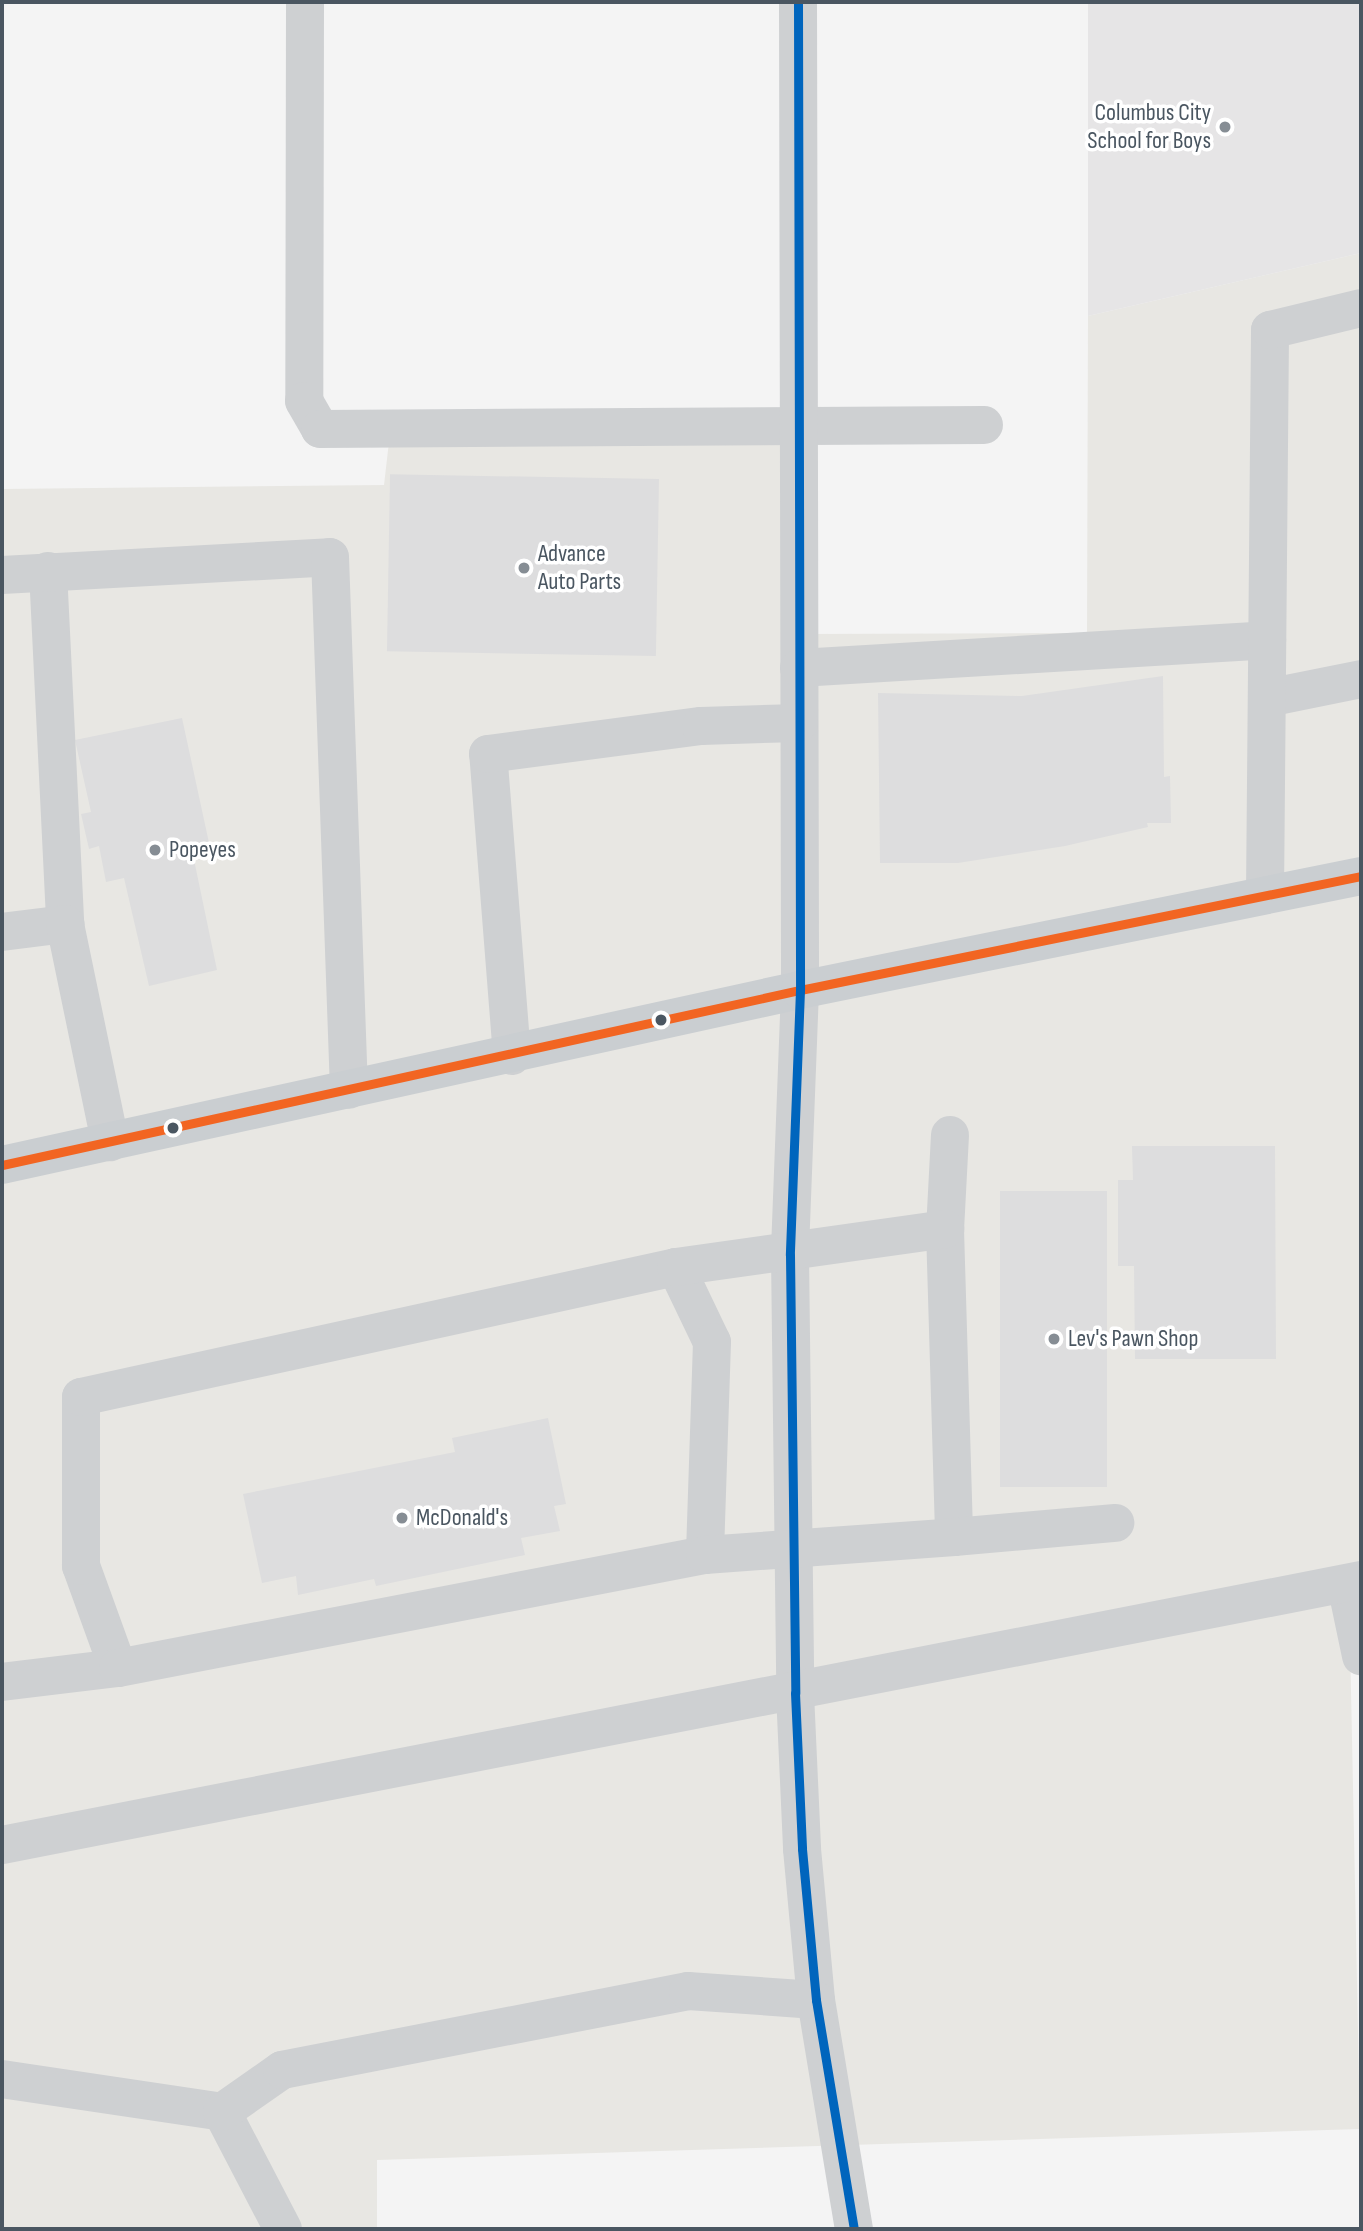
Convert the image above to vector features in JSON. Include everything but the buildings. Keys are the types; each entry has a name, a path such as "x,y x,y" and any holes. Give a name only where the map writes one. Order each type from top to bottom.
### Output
{"main road":[{"path":"2,1165 512,1056 800,990 1361,876"}],"street":[{"path":"305,2 304,401 320,429 984,425"},
{"path":"798,2 800,990 790,1255 795,1693 802,1849 816,2000 855,2229"},
{"path":"1265,895 1270,330 1361,308"},
{"path":"2,575 330,557 349,1090"},
{"path":"48,571 65,925 110,1142"},
{"path":"799,668 1267,640"},
{"path":"1267,698 1361,679"},
{"path":"512,1056 488,754 701,726 799,723"},
{"path":"2,932 65,925"},
{"path":"950,1135 945,1229 954,1537"},
{"path":"118,1668 81,1566 81,1397 727,1258 790,1255 945,1229"},
{"path":"676,1268 712,1342 705,1555"},
{"path":"2,1682 118,1668 705,1555 1115,1523"},
{"path":"2,1845 795,1693 1354,1582 1361,1656"},
{"path":"2,2079 222,2112 282,2070 688,1991 816,2000"},
{"path":"222,2112 283,2229"}],"shaded area":[{"name":"Columbus City School for Boys","path":"1088,2 1361,2 1361,253 1088,316"},
{"path":"1361,253 1361,1588 1349,1592 1360,2129 377,2160 377,2229 2,2229 2,489 384,485 390,433 799,439 805,634 1087,633 1088,316"}],"transit line":[{"path":"798,2 800,990 790,1255 795,1693 802,1849 816,2000 854,2229"},
{"path":"2,1165 800,990 1361,876"}],"place":[{"name":"Columbus City School for Boys","path":"1225,127"},
{"name":"Advance Auto Parts","path":"524,568"},
{"name":"Popeyes","path":"155,850"},
{"name":"Lev's Pawn Shop","path":"1054,1339"},
{"name":"McDonald's","path":"402,1518"}]}
